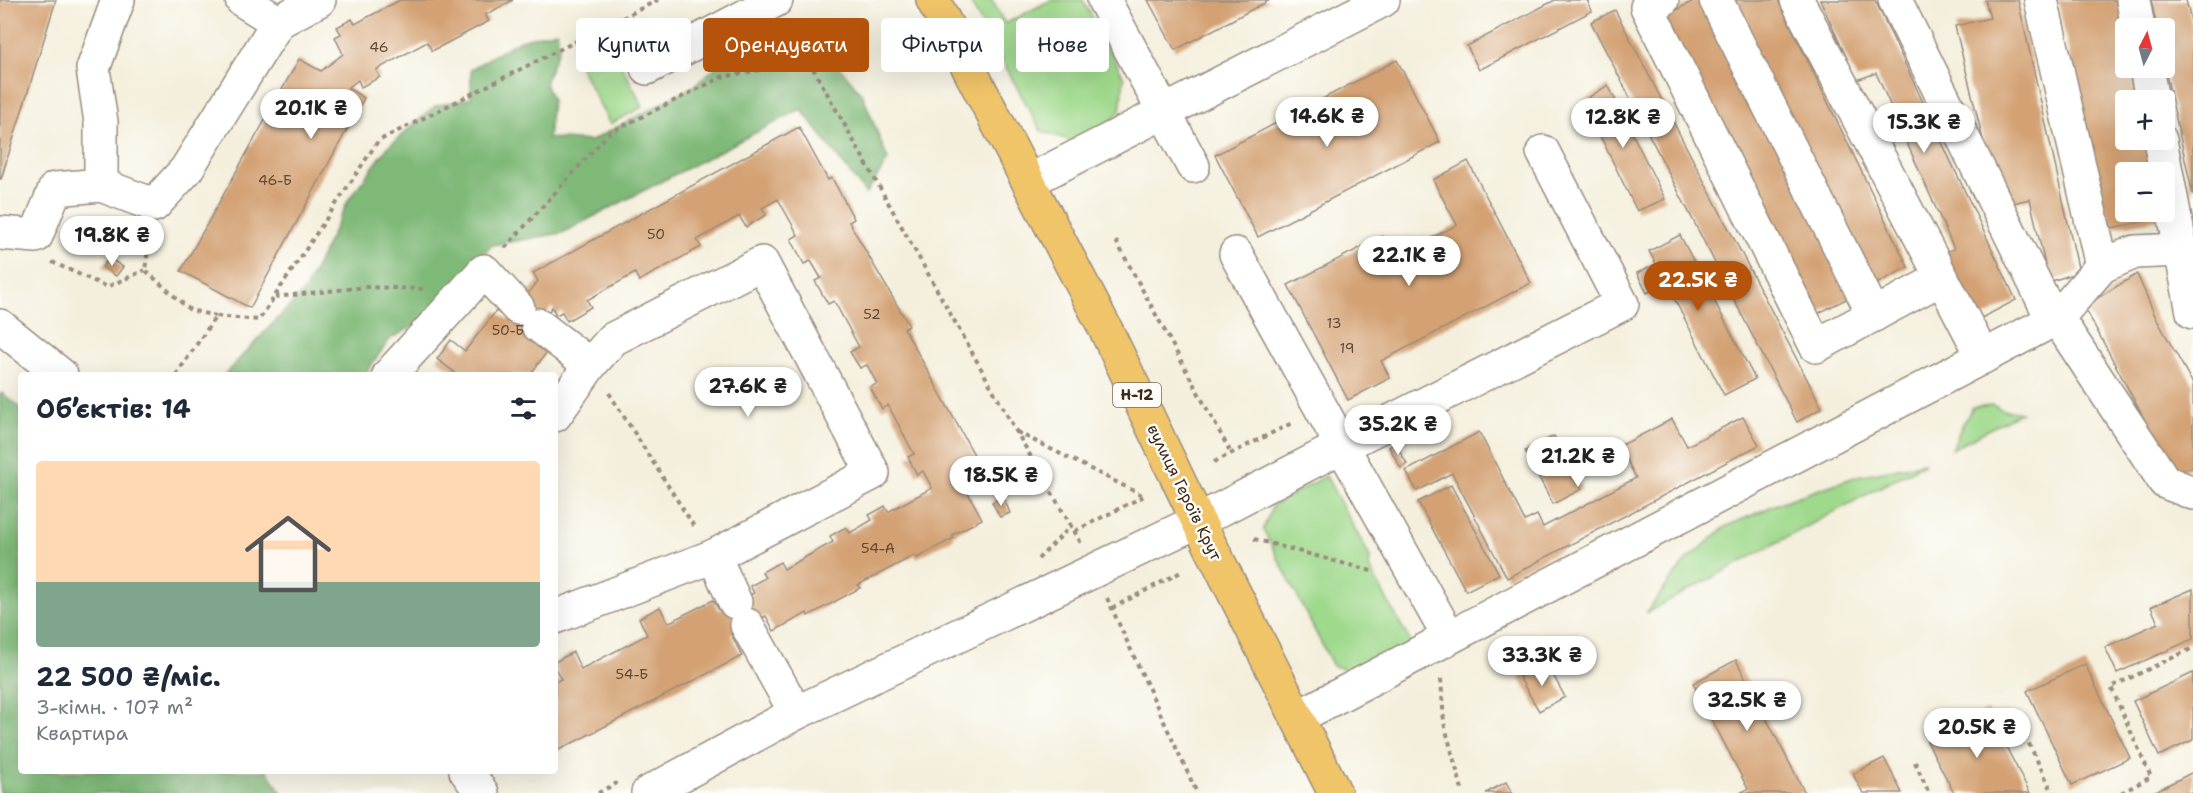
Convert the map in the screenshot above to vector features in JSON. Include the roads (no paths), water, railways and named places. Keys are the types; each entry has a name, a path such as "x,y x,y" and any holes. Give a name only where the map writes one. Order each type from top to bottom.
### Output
{"main road":[{"name":"вулиця Героїв Крут","path":"933,0 1106,330 1198,521 1335,793"}],"lane":[{"path":"100,185 101,122 93,69 118,0"},
{"path":"242,0 278,22"},
{"path":"0,233 36,236 55,189 100,185 154,205 186,170 278,22 319,0"},
{"path":"691,45 776,0"},
{"path":"1104,0 1193,166"},
{"path":"1029,181 1383,0"},
{"path":"1662,0 1647,7 1816,346 1942,278"},
{"path":"1716,0 1874,315"},
{"path":"1797,0 1983,357"},
{"path":"1895,0 2055,319 2165,482 2193,493"},
{"path":"2041,0 2102,266"},
{"path":"2133,0 2136,18"},
{"path":"2162,150 2193,312"},
{"path":"648,793 796,713 1198,521 1622,304 1543,152"},
{"path":"1298,717 2055,319 2102,266 2135,252 2181,250"},
{"path":"1236,254 1420,585 1444,640"},
{"path":"558,411 613,339 762,263 873,473 714,556 558,616"},
{"path":"392,372 475,280 528,316 591,365"},
{"path":"0,326 57,372"},
{"path":"714,556 741,614 796,713"},
{"path":"468,774 483,793"}]}
